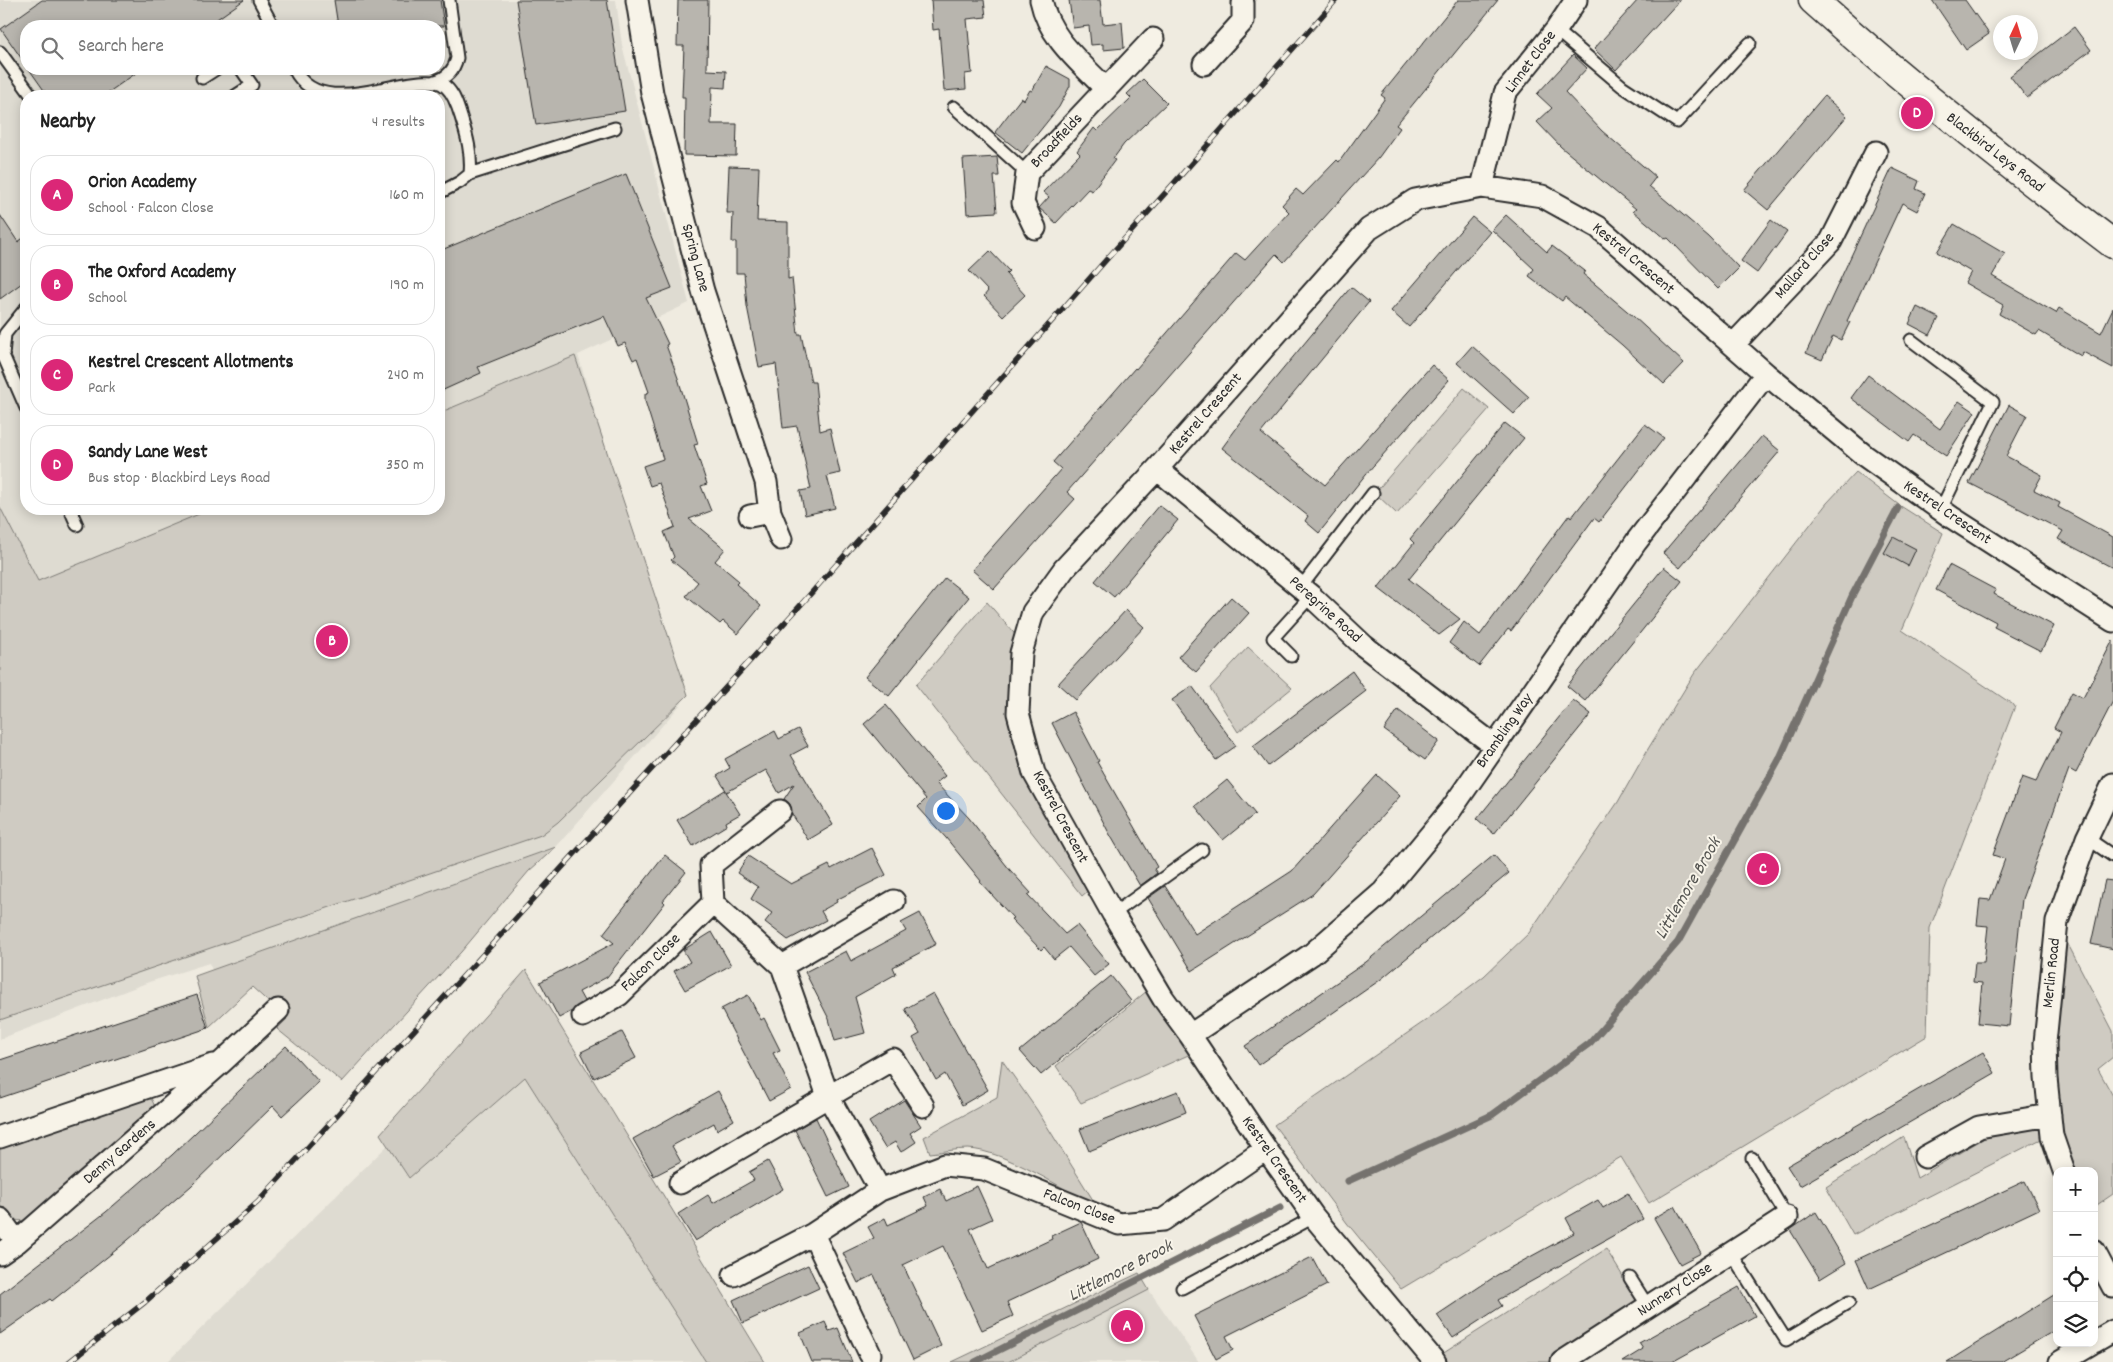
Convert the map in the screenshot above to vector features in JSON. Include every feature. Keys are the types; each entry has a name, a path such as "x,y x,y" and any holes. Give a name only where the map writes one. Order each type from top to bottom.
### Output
{"street":[{"name":"Spring Lane","path":"637,0 652,93 703,291 766,482 760,514 781,539"},
{"path":"1041,0 1052,32 1106,89"},
{"name":"Linnet Close","path":"1482,187 1505,93 1556,30 1576,0"},
{"name":"Blackbird Leys Road","path":"1812,0 1882,62 1993,153 2113,244"},
{"path":"1204,64 1243,22 1243,3"},
{"name":"Broadfields","path":"1035,228 1023,203 1027,173 1153,39"},
{"name":"Mallard Close","path":"1733,345 1831,241 1876,152"},
{"name":"Kestrel Crescent","path":"1435,1362 1314,1217 1266,1149 1190,1034 1163,998 1113,914 1034,773 1018,713 1021,653 1033,612 1064,570 1157,469 1369,229 1415,200 1482,187 1542,196 1598,227 1766,374 1865,456 1941,509 2113,621"},
{"name":"Brambling Way","path":"1190,1034 1312,954 1383,892 1450,812 1636,542 1766,374"},
{"name":"Peregrine Road","path":"1157,469 1306,591 1364,646 1495,746"},
{"name":"Merlin Road","path":"2063,1167 2052,1136 2045,1043 2057,922 2087,838 2113,784"},
{"path":"780,811 711,865 713,903 782,966 828,1096 880,1190"},
{"path":"782,966 894,901"},
{"name":"Falcon Close","path":"583,1016 619,995 713,903"},
{"name":"Denny Gardens","path":"0,1219 9,1248 222,1062 278,1010"},
{"path":"680,1184 893,1059 923,1106"},
{"name":"Denny Gardens","path":"0,1137 222,1062"},
{"path":"1924,1157 1979,1127 2050,1115"},
{"name":"Falcon Close","path":"734,1275 813,1234 880,1190 945,1165 984,1168 1119,1224 1163,1220 1266,1149"},
{"name":"Nunnery Close","path":"1562,1362 1649,1308 1786,1217"},
{"path":"813,1234 870,1354"},
{"path":"2097,1257 2113,1287"},
{"path":"2098,1340 2113,1331"},
{"path":"2060,1362 2086,1347"}],"lane":[{"path":"260,0 270,20"},
{"path":"373,90 444,79 455,66 458,58 449,0"},
{"path":"1556,30 1622,86 1677,122 1750,43"},
{"path":"0,52 28,90"},
{"path":"202,78 207,75"},
{"path":"244,90 252,85 245,75"},
{"path":"297,75 312,90"},
{"path":"435,81 445,86 459,108 469,147 470,174"},
{"path":"954,107 1027,173"},
{"path":"445,189 460,182 470,174 615,128"},
{"path":"20,315 5,334 3,355 20,394"},
{"path":"1911,340 1993,402 1941,509"},
{"path":"1291,656 1273,638 1373,493"},
{"path":"73,515 77,525"},
{"path":"2087,838 2113,856"},
{"path":"1113,914 1202,850"},
{"path":"1752,1158 1786,1217"},
{"path":"1182,1288 1314,1217"},
{"path":"1731,1253 1786,1340 1849,1302"},
{"path":"1630,1278 1649,1308"}],"shaded area":[{"path":"0,0 616,0 622,45 689,303 578,355 682,703 556,847 212,970 209,963 149,982 0,1039"},
{"path":"575,356 688,695 558,822 541,835 0,1020 0,507 38,581 197,515 445,515 445,410"},
{"path":"1464,388 1489,409 1397,514 1375,493"},
{"path":"1856,472 1899,505 1943,533 1902,630 2015,706 1930,928 1927,1036 1649,1203 1621,1157 1401,1289 1347,1223 1274,1125 1425,1021 1484,976 1529,933 1618,802 1694,674 1827,503"},
{"path":"987,602 1019,639 1015,713 1097,883 1082,896 916,685"},
{"path":"1248,647 1292,688 1238,732 1210,688"},
{"path":"556,847 529,871 461,952 342,1082 277,1029 287,1019 252,987 209,1027 195,976"},
{"path":"2058,925 2113,1031 2113,1057 2098,1069 2113,1096 2113,1194 2098,1204 2098,1167 2065,1167 2053,1135"},
{"path":"526,970 765,1362 706,1362 525,1077 409,1178 380,1134"},
{"path":"1159,981 1204,1048 1081,1103 1056,1066"},
{"path":"1002,1060 1037,1110 1098,1208 1034,1172 999,1156 968,1149 930,1153 924,1137 997,1097"},
{"path":"525,1077 706,1362 167,1362 388,1145 409,1178"},
{"path":"145,1096 152,1100 155,1107 32,1218 22,1221 15,1220 0,1210 0,1144"},
{"path":"2047,1101 2051,1134 1853,1235 1826,1187 1904,1137 1917,1178"},
{"path":"1606,1249 1640,1304 1550,1362 1443,1362 1439,1356"},
{"path":"1139,1273 1149,1290 1008,1362 952,1362"},
{"path":"1149,1290 1199,1362 1008,1362"}],"building":[{"path":"42,0 244,0 218,20 20,20 20,56 1,29"},
{"path":"334,0 440,0 443,20 337,20"},
{"path":"516,0 607,0 625,111 536,125"},
{"path":"678,0 708,0 707,70 726,71 725,88 712,87 711,124 737,124 736,156 684,155 685,97 682,97 684,46 677,46"},
{"path":"931,0 984,0 986,17 967,19 972,73 965,74 966,89 944,91 939,29 933,30"},
{"path":"1069,0 1100,0 1103,24 1122,22 1124,48 1103,50 1103,44 1091,45 1089,26 1073,28"},
{"path":"1458,0 1498,0 1396,125 1400,128 1379,157 1284,262 1276,254 1067,492 1075,499 994,589 972,570 1061,469 1053,462 1236,253 1245,260 1289,212 1282,205 1296,189 1303,195 1337,160 1339,162 1385,98 1381,95"},
{"path":"1638,0 1680,0 1616,70 1594,49"},
{"path":"1932,0 1965,0 1989,34 1966,50"},
{"path":"2074,27 2091,50 2027,98 2010,76 2031,60 2038,60 2038,55"},
{"path":"1573,55 1587,68 1565,92 1602,131 1656,177 1649,186 1709,237 1739,268 1718,289 1668,238 1666,239 1633,211 1636,209 1561,147 1537,122 1552,108 1537,94"},
{"path":"1046,66 1070,79 1070,86 1059,107 1022,153 995,132 1021,98 1024,100 1030,90 1032,91"},
{"path":"33,75 133,75 112,90 44,90"},
{"path":"1143,79 1167,103 1124,144 1113,159 1115,160 1092,191 1088,189 1056,223 1039,208 1049,197 1043,192 1080,154 1077,151 1094,128 1097,131 1131,98 1127,94"},
{"path":"1824,96 1847,116 1768,210 1744,190"},
{"path":"997,157 999,176 994,176 997,212 967,214 963,159"},
{"path":"729,166 759,167 757,221 788,222 788,279 792,278 798,334 801,334 811,382 815,382 820,431 830,428 840,473 827,476 835,508 805,515 800,491 811,489 797,426 783,428 776,364 759,367 747,306 744,273 736,273 736,242 732,242 733,213 727,213"},
{"path":"1892,168 1919,181 1916,189 1925,193 1917,211 1902,203 1847,321 1850,322 1841,340 1833,336 1822,360 1806,353"},
{"path":"626,174 672,288 646,298 668,344 666,345 698,444 694,445 707,484 701,486 711,511 689,519 725,549 715,561 739,581 736,584 761,606 738,634 723,621 720,624 686,596 698,582 671,560 674,557 664,532 675,527 659,483 650,486 643,466 663,459 645,401 645,394 649,392 637,358 633,360 625,343 618,346 604,316 478,367 481,373 445,389 445,249"},
{"path":"0,215 18,242 20,240 20,284 0,299"},
{"path":"1506,215 1547,252 1552,246 1585,271 1583,274 1633,316 1684,363 1664,384 1622,345 1565,297 1562,301 1529,276 1534,269 1492,230"},
{"path":"1472,217 1490,232 1409,327 1391,311"},
{"path":"1771,220 1787,232 1757,273 1741,261"},
{"path":"1954,224 2005,254 1992,276 2056,313 2059,308 2101,333 2113,308 2113,368 2083,352 2081,356 2039,331 2036,335 1999,314 2003,305 1965,283 1971,272 1937,252"},
{"path":"990,251 1009,271 1006,274 1025,295 1003,316 984,296 988,291 969,271"},
{"path":"1351,287 1369,302 1261,433 1325,485 1432,365 1449,380 1366,474 1319,533 1305,521 1308,516 1222,448 1255,403"},
{"path":"1917,307 1939,318 1930,335 1909,324"},
{"path":"1472,346 1529,397 1514,414 1457,363"},
{"path":"1868,375 1940,429 1959,401 1975,412 1946,456 1914,435 1909,442 1851,398"},
{"path":"2009,405 2027,415 2006,456 2042,475 2034,490 2060,503 2058,507 2113,537 2113,568 2058,539 2063,531 1969,483"},
{"path":"1505,423 1524,438 1409,579 1460,619 1439,635 1378,588 1414,543 1410,539"},
{"path":"1645,424 1664,438 1599,522 1594,518 1511,631 1508,629 1479,666 1449,643 1464,622 1480,635 1569,515 1572,517"},
{"path":"1762,436 1780,451 1680,568 1663,553"},
{"path":"1159,505 1178,520 1114,597 1095,581"},
{"path":"1893,537 1916,549 1908,566 1884,553"},
{"path":"1949,565 1996,590 1994,594 2054,626 2041,651 1994,627 1996,622 1936,590"},
{"path":"1664,567 1682,581 1585,701 1567,686"},
{"path":"945,578 969,597 889,696 865,677"},
{"path":"1231,597 1249,613 1196,672 1178,657"},
{"path":"1126,610 1144,627 1076,700 1058,684"},
{"path":"2113,640 2113,701 2076,773 2069,769 2022,899 2009,1026 1978,1023 1982,983 1973,982 1975,963 1984,963 1988,926 1977,925 1980,899 1990,900 2005,859 1993,855 2022,777 2036,782 2061,732 2054,728 2072,692 2083,698"},
{"path":"1352,671 1366,691 1268,766 1253,746"},
{"path":"1192,686 1236,746 1216,760 1172,700"},
{"path":"1573,700 1591,714 1494,834 1477,819"},
{"path":"886,705 945,776 936,783 969,818 1010,870 1031,893 1028,895 1065,934 1077,925 1109,964 1094,976 1069,947 1054,959 1044,947 1041,950 1011,919 1013,918 980,882 946,838 918,807 926,799 864,724"},
{"path":"1398,710 1439,741 1425,760 1384,730"},
{"path":"1073,712 1099,761 1097,762 1157,867 1154,869 1157,873 1140,886 1109,833 1052,723"},
{"path":"798,729 808,746 791,755 833,825 808,840 792,814 790,804 784,799 794,784 779,793 766,770 727,792 717,776 730,768 725,759 775,731 779,739"},
{"path":"1377,775 1400,796 1313,894 1192,971 1148,898 1165,886 1195,934 1292,871"},
{"path":"1227,780 1255,814 1223,840 1195,806"},
{"path":"725,790 740,814 726,822 727,825 693,846 677,820"},
{"path":"872,848 886,875 836,900 837,902 821,911 826,920 788,940 765,922 772,913 751,899 758,887 737,873 748,856 791,884 829,865 831,869"},
{"path":"665,855 686,872 663,901 665,903 607,977 579,992 584,1001 572,1011 559,1018 540,982 614,943 603,934"},
{"path":"1494,855 1509,873 1380,980 1258,1065 1245,1046 1366,962"},
{"path":"2105,880 2113,881 2113,949 2091,944"},
{"path":"920,913 936,944 893,967 896,974 855,997 865,1033 835,1041 829,1019 805,972 846,951 851,961 906,931 901,923"},
{"path":"712,932 731,965 685,990 674,971 690,962 683,950"},
{"path":"1111,976 1131,1001 1041,1075 1020,1051"},
{"path":"933,993 988,1090 962,1105 945,1074 936,1080 913,1038 920,1034 905,1009"},
{"path":"197,995 208,1028 0,1098 0,1060"},
{"path":"748,995 761,1020 764,1018 780,1050 773,1053 791,1089 769,1101 721,1009"},
{"path":"622,1032 636,1058 594,1078 581,1052"},
{"path":"286,1046 319,1082 282,1116 273,1106 191,1186 121,1246 52,1301 50,1299 0,1334 0,1294 106,1212 172,1155"},
{"path":"1983,1052 1995,1073 1800,1186 1787,1166"},
{"path":"718,1091 734,1120 717,1130 714,1123 672,1146 681,1162 654,1176 633,1139"},
{"path":"1178,1091 1186,1112 1089,1151 1080,1129"},
{"path":"904,1100 921,1126 910,1133 916,1142 901,1152 895,1142 885,1148 869,1122"},
{"path":"816,1118 849,1187 828,1197 795,1130"},
{"path":"768,1161 783,1189 695,1241 678,1214 708,1195 713,1203 754,1180 749,1172"},
{"path":"2025,1181 2039,1209 1869,1289 1856,1260"},
{"path":"977,1186 992,1219 970,1229 988,1269 1052,1239 1051,1236 1081,1222 1098,1259 1007,1302 1013,1316 982,1330 943,1246 903,1265 941,1346 913,1360 874,1275 858,1283 843,1253 874,1238 868,1227 885,1218 888,1225 928,1206 924,1197 940,1189 946,1201"},
{"path":"1628,1193 1643,1219 1498,1300 1502,1306 1453,1338 1437,1315 1497,1275 1574,1233 1566,1218 1598,1200 1603,1208"},
{"path":"1675,1206 1701,1253 1680,1264 1654,1218"},
{"path":"1816,1212 1846,1263 1820,1279 1790,1230"},
{"path":"1312,1257 1327,1285 1226,1336 1233,1350 1216,1359 1194,1316"},
{"path":"808,1265 819,1288 743,1323 733,1300"},
{"path":"1739,1287 1755,1316 1672,1362 1622,1362 1643,1349 1639,1343"},
{"path":"2053,1296 2053,1331 2001,1362 1947,1362"},
{"path":"825,1322 829,1331 838,1328 852,1362 812,1362 800,1333"}],"waterway":[{"name":"Littlemore Brook","path":"1348,1181 1492,1115 1590,1043 1678,942 1779,760 1853,594 1898,508"},
{"name":"Littlemore Brook","path":"975,1362 1280,1208"}],"railway":[{"path":"69,1362 145,1302 258,1202 798,608 1336,0"}],"place":[{"name":"Sandy Lane West","path":"1917,113"},
{"name":"The Oxford Academy","path":"332,641"},
{"name":"Kestrel Crescent Allotments","path":"1763,869"},
{"name":"Orion Academy","path":"1127,1326"}]}
